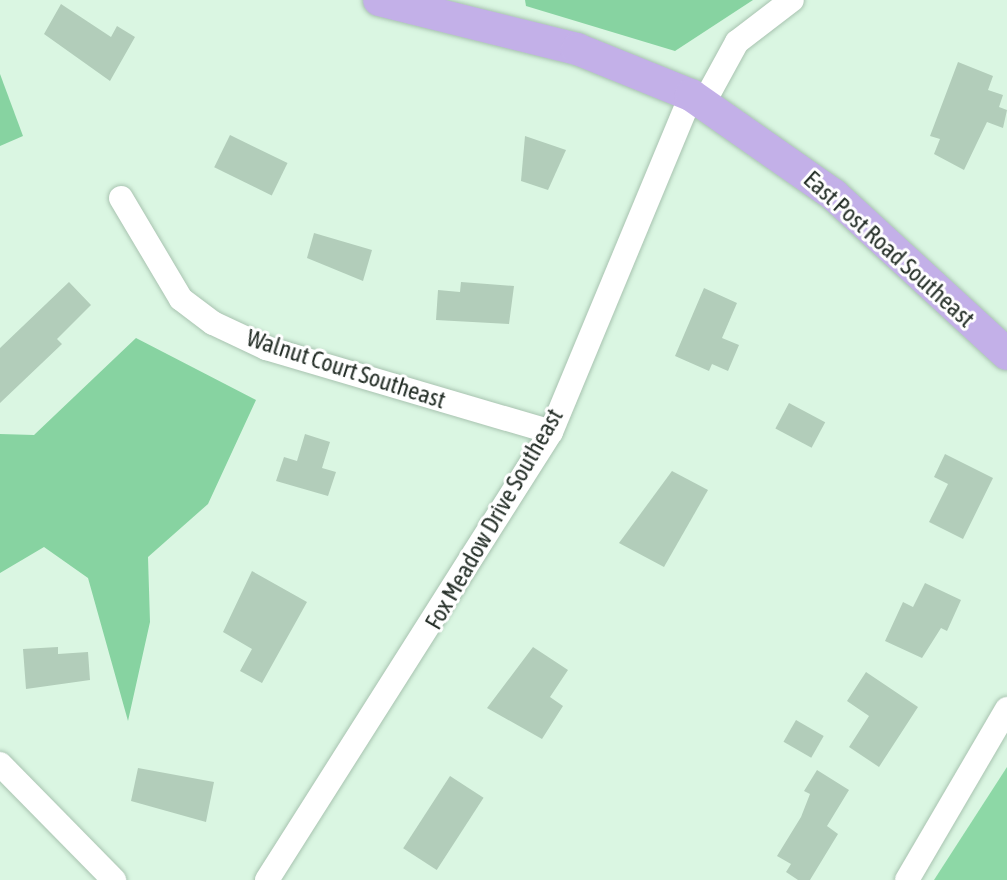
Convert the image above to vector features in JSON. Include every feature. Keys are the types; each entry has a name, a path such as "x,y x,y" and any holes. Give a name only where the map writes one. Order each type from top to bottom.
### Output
{"main road":[{"name":"East Post Road Southeast","path":"379,0 577,49 697,99 834,195 1007,354"}],"street":[{"name":"Fox Meadow Drive Southeast","path":"267,880 551,432 697,99 737,42 792,0"},
{"name":"Walnut Court Southeast","path":"121,198 181,299 213,323 266,348 551,432"},
{"path":"907,880 1007,709"},
{"path":"0,764 114,880"}],"green space":[{"path":"525,0 753,0 675,51 526,6"},
{"path":"0,74 23,136 0,146"},
{"path":"136,338 256,400 208,504 148,557 150,622 128,721 88,578 44,547 0,573 0,434 34,435"},
{"path":"1007,767 1007,880 934,880"}],"building":[{"path":"61,4 111,37 117,26 135,37 110,81 44,34"},
{"path":"958,62 993,76 988,90 1003,95 999,107 1007,110 1003,128 987,122 964,170 934,154 940,139 930,136"},
{"path":"230,135 288,163 272,195 214,167"},
{"path":"525,136 566,150 548,190 521,181"},
{"path":"314,233 372,250 363,281 307,258"},
{"path":"69,282 91,305 57,339 62,344 0,403 0,348"},
{"path":"461,282 514,286 509,324 436,320 438,290 460,292"},
{"path":"704,288 737,303 722,338 739,345 728,371 712,364 709,371 675,356"},
{"path":"789,403 825,422 812,448 775,429"},
{"path":"305,434 330,442 322,468 336,472 328,496 276,481 284,457 297,461"},
{"path":"945,454 993,478 963,539 929,522 948,484 934,477"},
{"path":"672,471 708,490 664,567 619,543"},
{"path":"252,571 307,602 262,683 240,671 252,649 223,632"},
{"path":"925,583 961,600 947,631 941,628 922,658 885,641 903,602 913,607"},
{"path":"58,647 58,654 88,652 90,680 26,689 23,649"},
{"path":"533,647 568,670 550,697 563,706 542,739 487,708"},
{"path":"866,672 918,707 879,767 849,747 869,716 847,701"},
{"path":"796,720 824,736 811,758 784,742"},
{"path":"138,768 214,782 206,822 131,801"},
{"path":"817,770 849,790 827,826 838,834 810,880 798,880 786,872 791,864 777,856 801,817 810,794 804,791"},
{"path":"450,776 484,798 437,870 403,848"}]}
